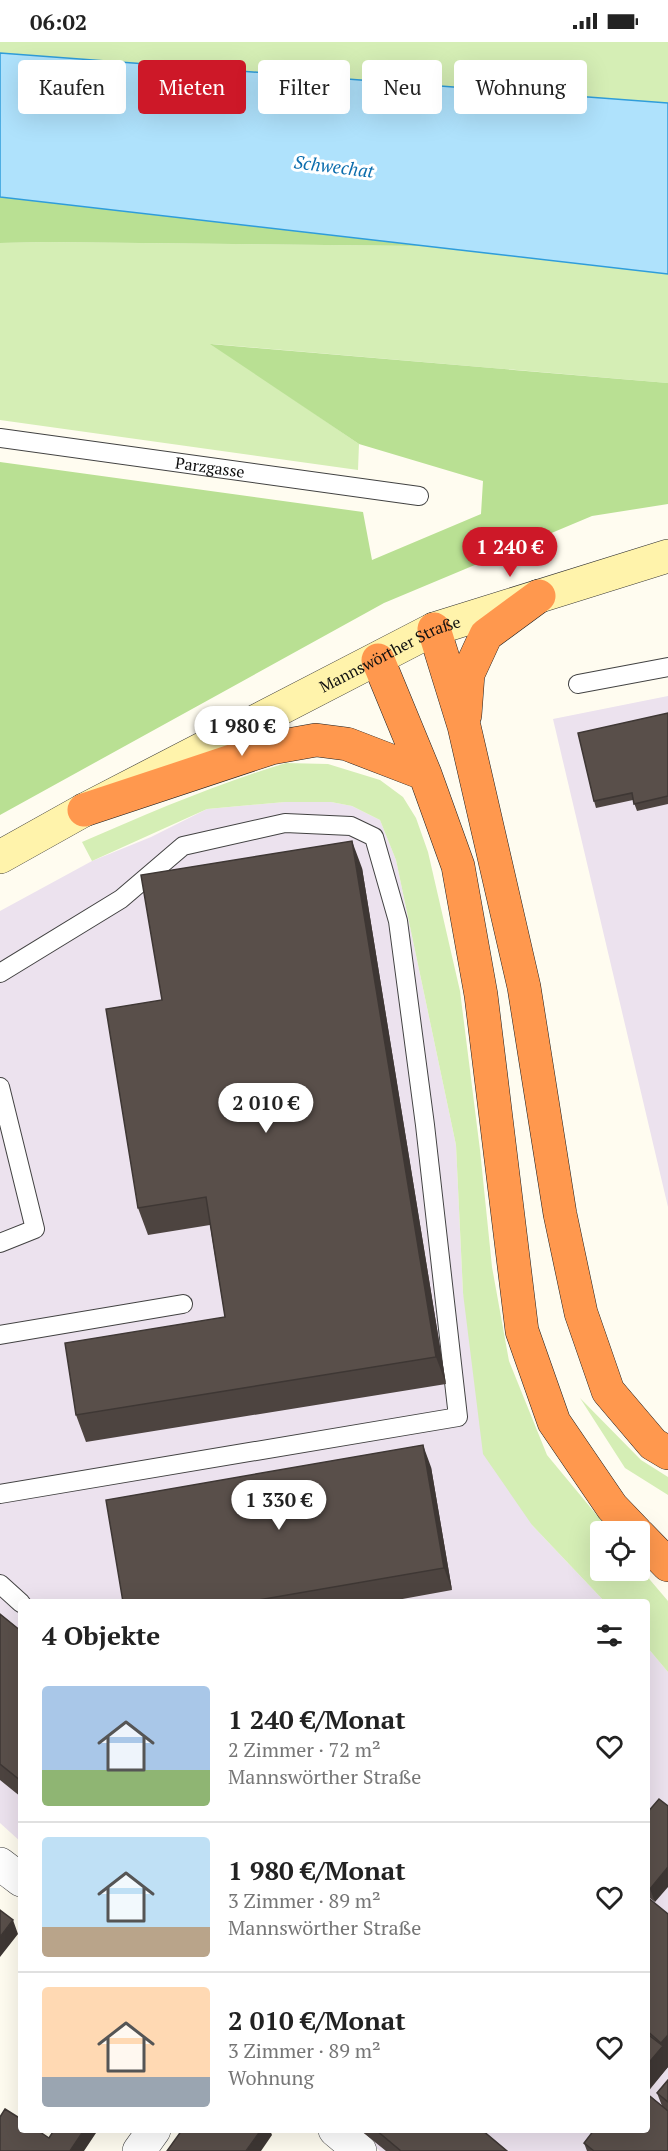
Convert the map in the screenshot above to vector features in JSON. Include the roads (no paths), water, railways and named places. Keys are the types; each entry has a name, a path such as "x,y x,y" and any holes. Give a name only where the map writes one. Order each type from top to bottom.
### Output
{"highway":[{"path":"464,726 468,674 486,635 539,596"},
{"path":"434,629 464,726 524,987 560,1214 581,1313 608,1391 653,1444 668,1454"},
{"path":"378,660 425,774 458,866 481,995 522,1331 554,1422 612,1507 625,1521"},
{"path":"84,810 271,748 316,740 347,744 425,774"},
{"path":"650,1546 668,1565"}],"main road":[{"name":"Mannswörther Straße","path":"0,857 84,810 378,660 434,629 668,556"}],"street":[{"path":"0,1864 18,1878"},
{"path":"139,2151 152,2133"},
{"path":"338,2133 360,2151"}],"lane":[{"name":"Parzgasse","path":"0,438 419,496"},
{"path":"578,684 668,667"},
{"path":"0,973 120,899 183,846 285,823 351,826 374,837 400,932 459,1417 0,1494"},
{"path":"0,1087 35,1229 0,1243"},
{"path":"0,1335 183,1304"},
{"path":"0,1584 18,1601"}],"water":[{"name":"Schwechat","path":"0,53 94,60 18,60 18,114 126,114 126,62 138,63 138,114 246,114 246,71 258,72 258,114 350,114 350,79 362,80 362,114 442,114 442,86 454,87 454,114 587,114 587,97 668,103 668,274 0,197"}]}
